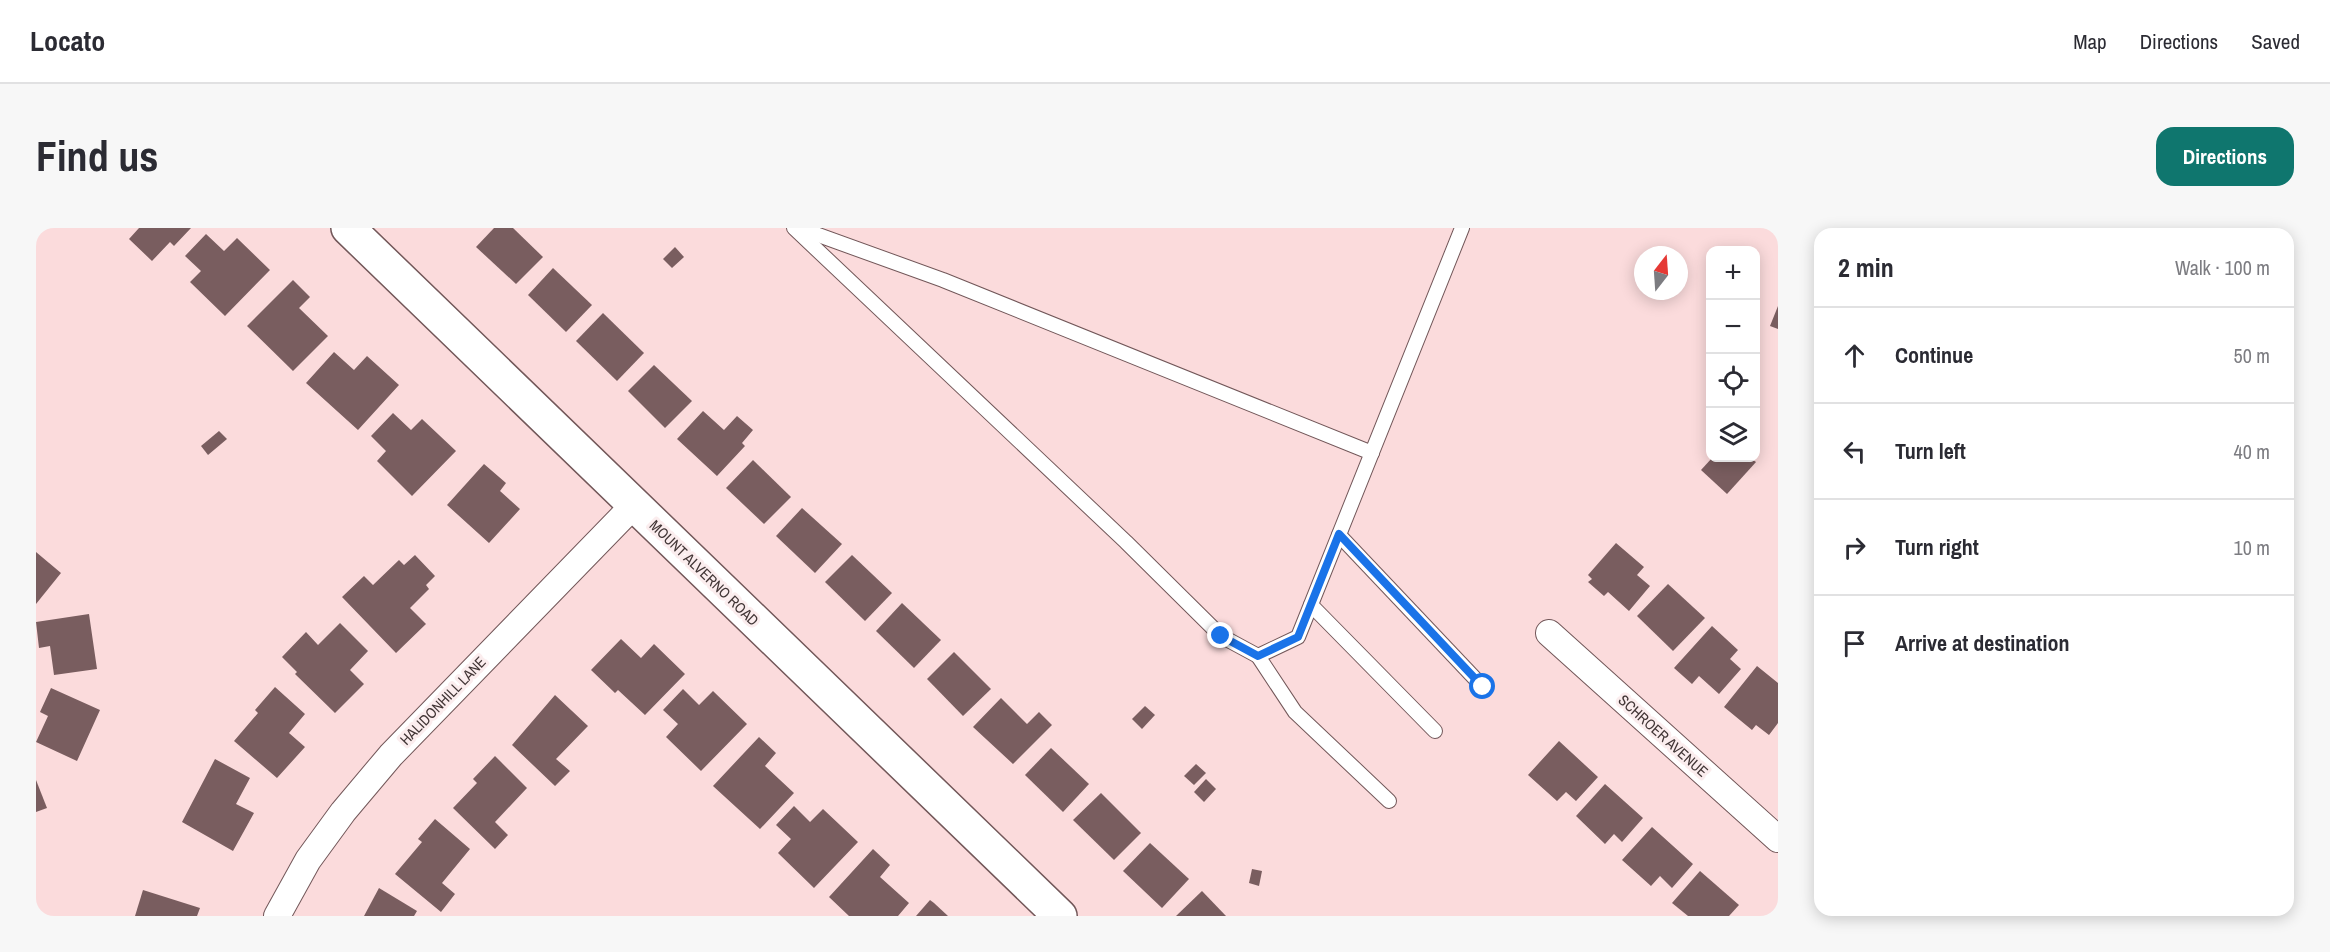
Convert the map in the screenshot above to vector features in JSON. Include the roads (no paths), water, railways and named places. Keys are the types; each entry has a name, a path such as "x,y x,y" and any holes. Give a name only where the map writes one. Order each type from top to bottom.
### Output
{"street":[{"name":"MOUNT ALVERNO ROAD","path":"348,228 1060,916"},
{"name":"HALIDONHILL LANE","path":"277,916 308,860 336,821 391,755 634,505"},
{"name":"SCHROER AVENUE","path":"1549,633 1778,839"}],"lane":[{"path":"794,228 1109,526 1221,636 1258,656 1295,712 1389,801"},
{"path":"799,228 943,280 1372,453"},
{"path":"1258,656 1298,637 1462,228"},
{"path":"1339,534 1483,687"},
{"path":"1311,604 1435,731"}]}
